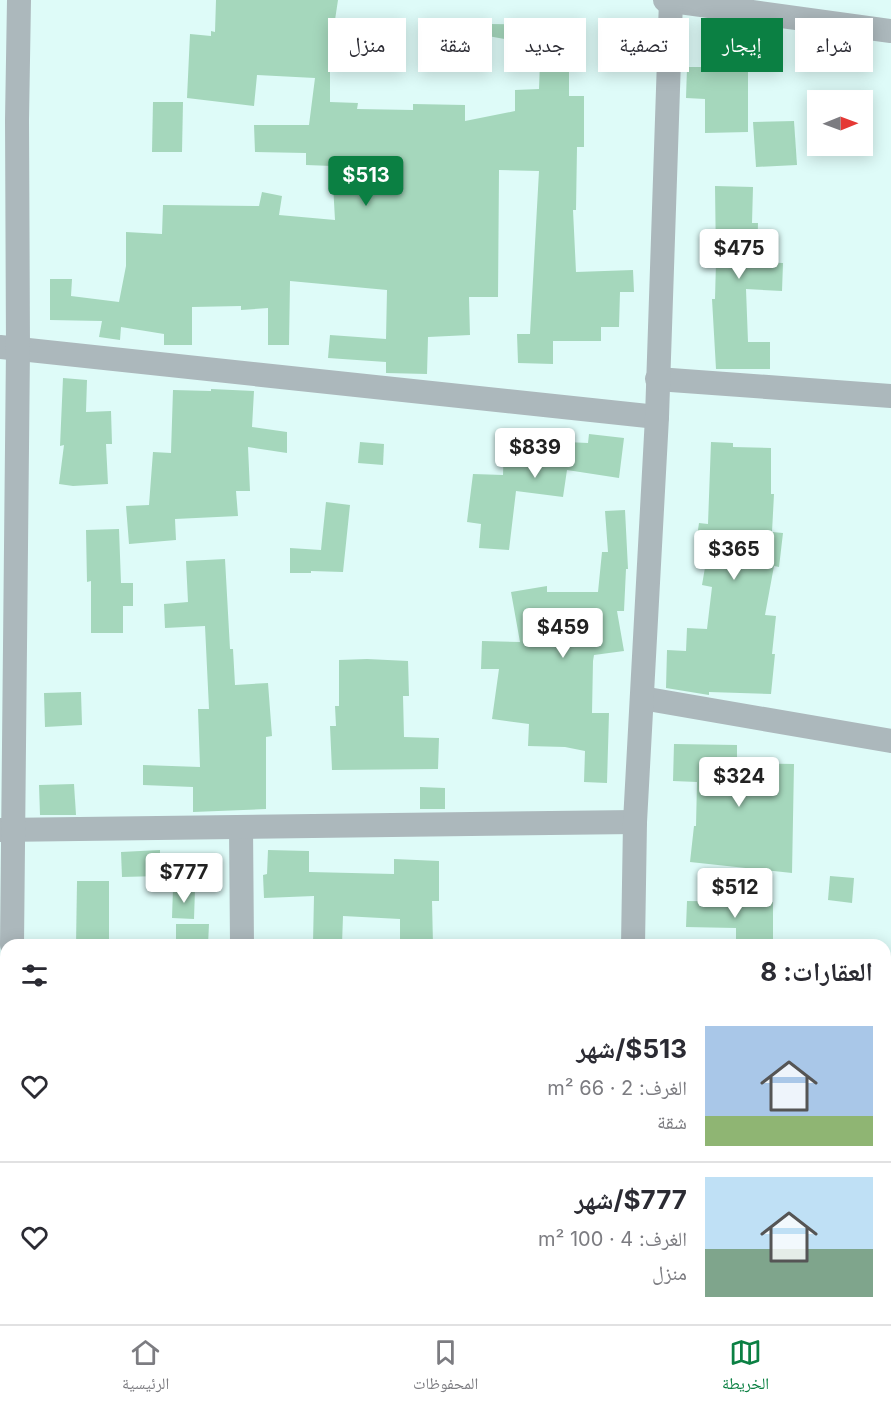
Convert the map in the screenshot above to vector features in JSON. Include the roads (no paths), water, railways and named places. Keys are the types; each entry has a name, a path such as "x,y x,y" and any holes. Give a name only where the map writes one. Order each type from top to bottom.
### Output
{"street":[{"path":"12,939 7,830 8,119 19,0"},
{"path":"633,939 634,822 657,417 669,0 891,31"},
{"path":"9,347 657,417"},
{"path":"657,379 891,396"},
{"path":"642,698 891,741"},
{"path":"7,830 634,822"},
{"path":"241,826 242,939"}]}
